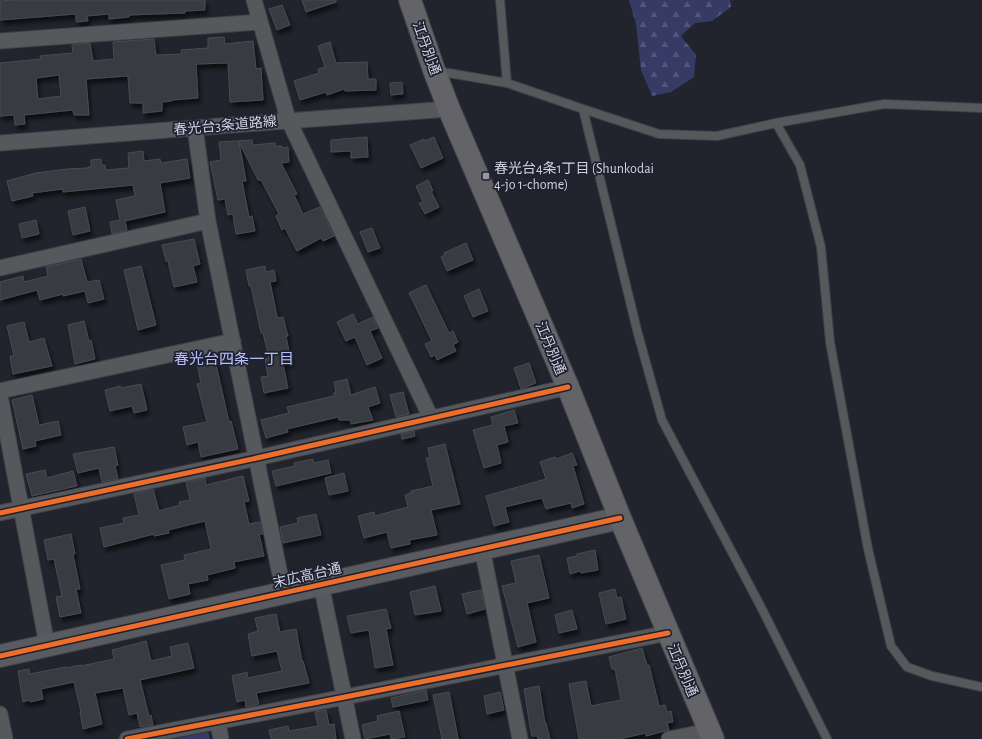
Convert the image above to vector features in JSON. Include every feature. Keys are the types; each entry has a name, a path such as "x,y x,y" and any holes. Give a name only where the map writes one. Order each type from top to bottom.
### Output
{"main road":[{"name":"江丹別通","path":"410,0 449,109 568,388 620,518 711,735"}],"street":[{"path":"254,0 288,120 431,418"},
{"path":"0,42 260,22"},
{"name":"春光台3条道路線","path":"0,143 449,109"},
{"path":"195,128 208,221 284,594"},
{"path":"0,268 208,221"},
{"path":"0,391 233,341"},
{"path":"0,513 257,458 568,388"},
{"path":"0,396 20,509 47,644"},
{"name":"末広高台通","path":"0,656 47,644 284,594 321,584 620,518"},
{"path":"482,548 520,739"},
{"path":"321,584 353,739"},
{"path":"127,739 668,633"},
{"path":"0,714 5,739"},
{"path":"218,722 221,739"},
{"path":"669,739 711,735"}],"lane":[{"path":"500,0 507,82"},
{"path":"434,70 507,82 659,134 717,136 776,123 884,104 982,108"},
{"path":"583,109 638,334 662,420 762,609 827,739"},
{"path":"776,123 800,165 821,247 830,342 868,549 891,646 907,667 932,676 982,686"}],"green space":[{"path":"629,0 730,0 731,7 712,21 695,23 681,36 696,55 694,77 671,92 652,96 641,70 636,24"},
{"path":"208,732 210,739 174,739"}],"building":[{"path":"205,0 205,10 185,11 185,13 129,15 129,17 109,19 109,14 87,16 88,21 76,22 76,14 0,20 0,1"},
{"path":"302,0 336,0 336,2 306,12"},
{"path":"282,5 290,25 277,30 269,9"},
{"path":"224,37 225,44 253,41 256,69 261,68 263,100 230,102 228,63 196,64 198,98 162,102 162,111 143,113 143,103 130,103 128,76 86,79 89,115 74,115 73,110 24,115 25,124 15,125 14,115 0,116 0,63 41,59 40,56 73,53 72,45 90,43 93,61 114,59 113,42 154,39 156,55 182,54 181,50 208,48 208,38","holes":["59,75 61,96 38,99 36,78"]},
{"path":"330,42 336,63 367,62 368,79 376,79 376,90 345,91 344,89 327,95 326,92 300,100 294,81 319,73 318,69 325,67 318,46"},
{"path":"402,82 403,94 391,95 390,83"},
{"path":"367,137 368,157 351,158 351,151 331,152 331,140"},
{"path":"434,137 443,158 421,168 410,145 424,139 425,141"},
{"path":"252,140 253,145 275,143 275,146 282,146 282,148 288,147 289,162 281,163 297,194 294,195 303,214 320,207 334,236 323,241 321,238 297,251 285,228 282,230 276,216 279,214 261,180 258,180 239,142 246,181 242,181 249,217 252,216 255,231 236,234 233,214 228,215 225,199 218,200 210,162 221,160 219,142"},
{"path":"143,151 144,161 160,159 161,163 187,159 190,178 160,183 165,212 125,221 127,230 112,234 110,222 120,220 116,200 135,196 133,185 63,192 62,189 32,193 33,196 12,201 7,181 36,173 88,168 91,167 91,160 101,159 102,165 105,165 106,170 129,168 128,153"},
{"path":"428,180 433,191 431,191 439,207 425,214 419,203 423,202 416,186"},
{"path":"85,207 90,231 73,235 68,211"},
{"path":"36,220 39,234 22,238 19,224"},
{"path":"372,228 380,248 368,252 360,232"},
{"path":"194,239 200,264 193,266 197,282 174,287 168,261 166,261 162,245"},
{"path":"466,243 473,260 447,271 441,257 445,255 444,253"},
{"path":"81,259 87,282 99,280 104,299 88,303 85,291 63,296 63,294 40,300 37,290 0,300 0,282 23,276 24,282 48,276 46,267"},
{"path":"141,266 156,325 138,330 124,270"},
{"path":"265,266 266,272 274,270 276,281 270,282 277,316 279,318 283,317 288,336 286,336 291,362 283,364 288,388 264,393 261,377 268,376 265,359 269,358 263,333 261,333 246,270"},
{"path":"426,285 449,333 453,331 458,342 453,345 456,351 437,360 435,355 431,357 425,344 432,341 409,293"},
{"path":"479,289 488,311 473,317 464,296"},
{"path":"353,314 358,324 373,317 378,328 370,331 382,358 367,365 355,337 346,341 337,322"},
{"path":"84,321 89,341 91,340 95,359 75,364 68,325"},
{"path":"24,322 29,342 44,338 52,366 13,374 10,356 14,356 7,326"},
{"path":"215,360 229,422 231,421 238,449 201,457 198,442 187,445 183,427 207,422 197,384 201,383 197,364"},
{"path":"529,363 536,383 521,389 514,368"},
{"path":"347,379 351,395 375,387 380,403 368,407 373,420 351,424 351,420 339,420 338,417 287,429 288,432 266,438 261,420 289,413 287,407 334,396 334,393 336,392 334,382"},
{"path":"141,384 147,410 134,413 132,406 110,411 105,390 120,386 121,388"},
{"path":"403,392 409,414 396,417 390,395"},
{"path":"32,395 39,425 58,421 61,435 35,441 36,446 23,449 12,400"},
{"path":"514,410 518,423 504,426 508,442 497,445 501,463 484,468 473,430 493,425 491,417"},
{"path":"414,431 415,436 402,439 401,434"},
{"path":"445,444 460,504 431,510 437,535 409,540 410,544 391,548 387,532 364,538 358,516 374,512 375,516 408,507 405,495 411,493 411,491 433,486 426,458 430,458 428,448"},
{"path":"114,447 118,465 115,466 118,479 102,482 99,468 78,473 73,454"},
{"path":"572,453 577,465 573,466 584,504 572,508 571,503 546,509 542,498 505,507 509,522 494,526 486,496 546,479 540,462 555,457 556,459"},
{"path":"313,459 314,463 328,460 331,473 276,486 272,471 295,466 294,463"},
{"path":"45,470 47,478 73,471 77,486 32,496 26,474"},
{"path":"344,473 348,491 329,495 325,478"},
{"path":"243,476 249,501 244,502 249,524 260,522 263,534 259,534 264,556 234,562 235,568 207,575 208,580 188,584 190,594 169,599 161,565 185,560 184,555 211,549 205,521 168,530 169,533 154,536 154,534 104,547 100,528 124,523 123,518 139,515 134,494 153,489 159,511 180,505 179,502 190,500 186,482 205,478 206,485"},
{"path":"316,514 321,535 283,543 280,527 298,523 297,518"},
{"path":"71,534 75,554 73,555 80,589 76,589 81,613 60,617 56,597 62,596 54,559 48,560 44,540"},
{"path":"595,550 598,570 581,573 580,571 570,574 567,558"},
{"path":"539,555 549,598 527,603 536,642 518,647 502,586 516,583 511,561"},
{"path":"435,586 441,611 415,615 410,592"},
{"path":"615,589 617,598 621,597 626,619 606,624 599,593"},
{"path":"481,590 485,609 467,614 462,594"},
{"path":"386,609 391,628 386,629 393,665 375,668 369,630 351,633 347,616"},
{"path":"572,610 577,629 559,633 555,615"},
{"path":"276,614 280,632 296,629 302,661 309,683 256,693 259,704 246,707 245,700 237,702 232,676 247,672 248,678 282,671 277,651 252,656 248,634 258,631 255,618"},
{"path":"146,641 151,661 172,656 170,647 188,643 194,668 140,680 149,716 151,715 153,725 140,727 137,713 129,715 123,688 95,693 102,724 83,729 81,712 74,682 41,689 43,699 23,702 18,671 29,669 30,674 114,659 112,650"},
{"path":"642,648 647,665 649,665 659,706 665,705 667,712 671,711 673,722 667,723 669,730 646,736 646,733 619,739 579,739 569,684 586,681 591,706 621,700 615,669 612,669 609,657"},
{"path":"539,686 545,723 550,739 538,739 537,736 532,736 524,689"},
{"path":"426,690 428,700 393,707 391,698"},
{"path":"449,692 458,739 442,739 433,695"},
{"path":"500,692 504,710 487,714 484,696"},
{"path":"326,710 329,725 334,724 336,739 271,739 269,730 288,726 289,731 318,726 315,712"},
{"path":"399,711 405,737 391,739 390,734 365,739 362,725 378,721 377,716"}],"cycle path":[{"path":"0,513 257,458 568,387"},
{"path":"0,656 620,518"},
{"path":"127,739 668,633"}],"place":[{"name":"春光台4条1丁目 (Shunkodai 4-jo 1-chome)","path":"486,176"}],"district":[{"name":"春光台四条一丁目","path":"234,359"}]}
